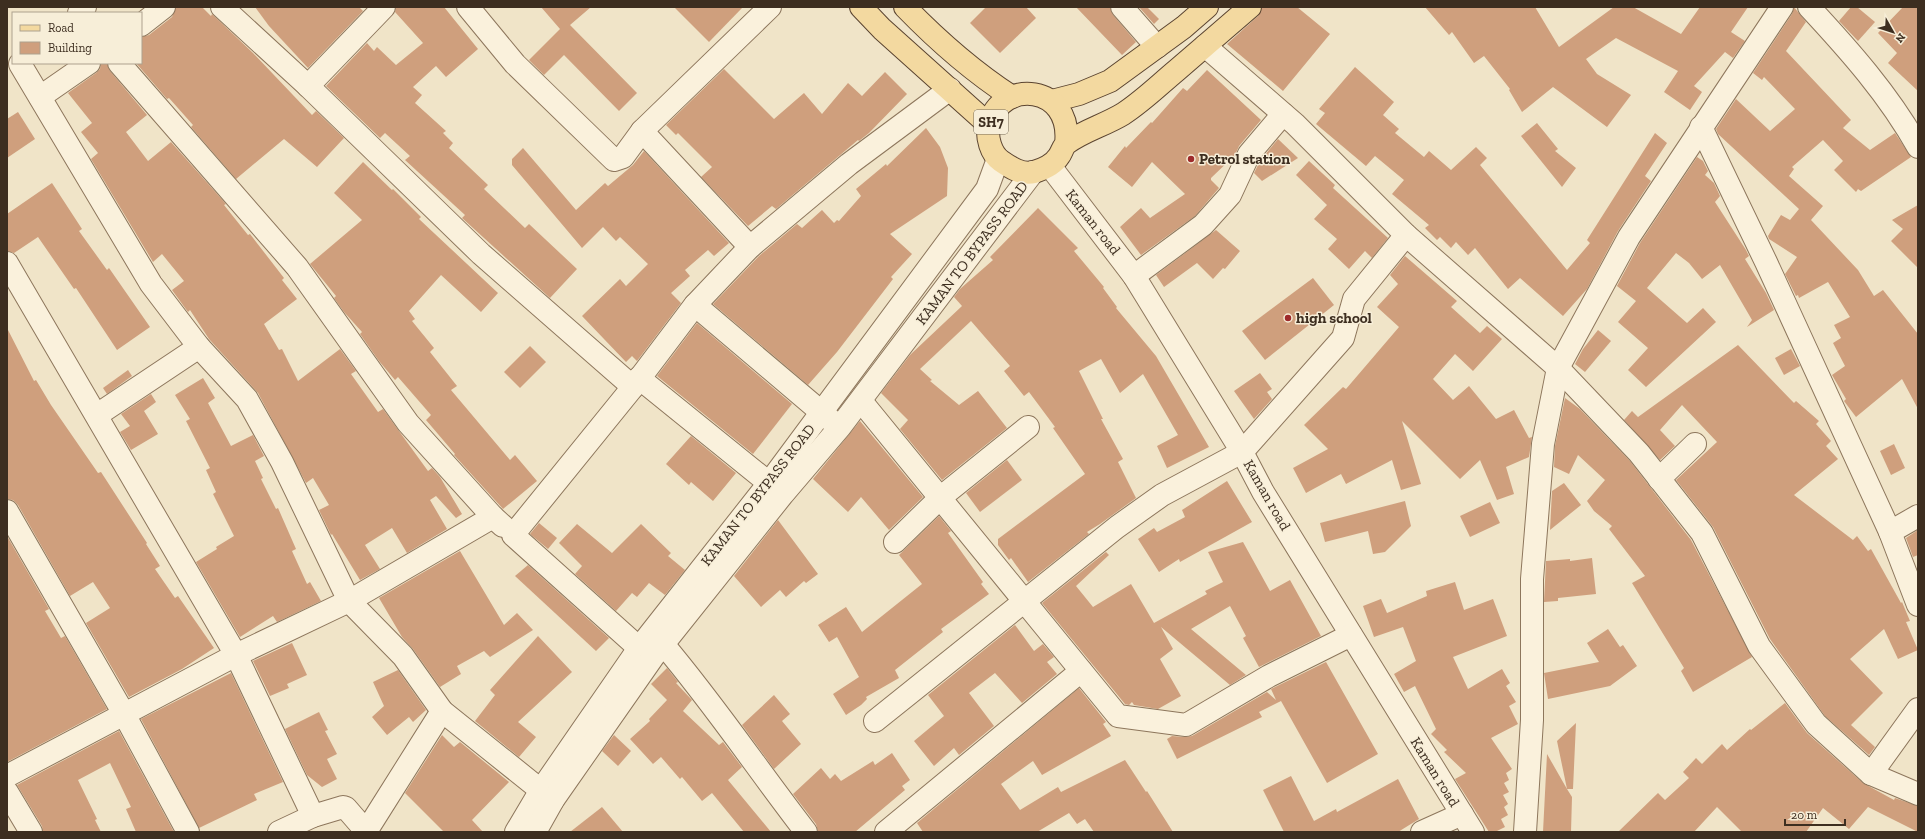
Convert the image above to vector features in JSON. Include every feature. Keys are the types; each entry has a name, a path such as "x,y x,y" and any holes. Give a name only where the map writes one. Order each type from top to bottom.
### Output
{"main road":[{"name":"SH7","path":"861,7 882,29 989,125"},
{"name":"SH7","path":"905,7 941,44 1012,97"},
{"path":"998,159 1014,170 1041,169 1060,156 1066,144 1067,132 1065,120 1060,110 1052,101 1079,94 1110,81 1157,47 1207,7"},
{"path":"1066,144 1122,114 1146,97 1250,7"},
{"name":"SH7","path":"998,159 992,149 989,137 989,125 997,108 1012,97 1026,94 1039,95 1052,101"}],"street":[{"path":"142,23 164,7"},
{"path":"222,7 308,86 481,254 636,382 776,489"},
{"path":"308,86 384,7"},
{"path":"468,7 515,64 614,160 623,157 642,131 770,7"},
{"path":"1122,7 1157,47"},
{"path":"1525,832 1532,720 1532,579 1543,444 1558,368 1629,237 1782,7"},
{"path":"1809,7 1850,52 1904,121 1918,147"},
{"path":"1205,46 1295,124 1406,235 1558,368 1639,453 1702,533 1759,646 1816,724 1871,774 1918,794"},
{"path":"40,98 88,64"},
{"path":"120,64 297,266 408,423 493,517 639,648"},
{"path":"16,67 40,98 151,284 199,347 247,399 282,462 349,601 403,656 442,711 547,795"},
{"path":"513,535 636,382 695,305 750,247 849,164 950,89"},
{"path":"1134,276 1203,225 1230,195 1250,154 1283,114"},
{"path":"1702,127 1766,262 1890,532 1918,605"},
{"path":"642,131 750,247"},
{"name":"KAMAN TO BYPASS ROAD","path":"516,832 547,795 663,644 776,489 822,412 987,189 998,159"},
{"name":"Kaman road","path":"1041,169 1134,276 1242,452 1263,492 1473,832"},
{"name":"KAMAN TO BYPASS ROAD","path":"535,832 547,795 639,648 776,489 840,427 1041,169"},
{"path":"875,721 1116,528 1162,495 1242,452 1343,338 1354,299 1406,235"},
{"path":"7,263 236,655 313,816"},
{"path":"695,305 840,427"},
{"path":"96,415 199,347"},
{"path":"861,401 941,497 1118,716 1186,725 1269,676 1351,635"},
{"path":"895,542 941,497 1028,427"},
{"path":"1659,479 1695,444"},
{"path":"7,511 124,714 188,832"},
{"path":"1890,532 1918,516"},
{"path":"7,776 236,655 349,601 493,517"},
{"path":"663,644 700,688 764,777 806,832"},
{"path":"886,832 1081,671"},
{"path":"1871,774 1918,709"},
{"path":"279,832 313,816 343,807 346,808 365,830 367,830 442,711"},
{"path":"7,792 31,832"},
{"path":"1422,832 1462,814"}],"building":[{"path":"176,7 202,7 211,16 212,14 253,53 312,115 316,111 344,138 317,167 284,139 236,179 191,127 193,125 169,98 167,99 137,64 142,64 142,37 149,35 172,17"},
{"path":"255,7 359,7 363,11 308,68 269,26"},
{"path":"396,7 444,7 478,49 446,77 436,66 413,87 422,95 415,103 446,131 443,133 453,143 449,148 488,185 484,189 525,228 529,224 577,269 550,298 462,218 465,215 405,160 410,156 385,133 380,138 326,86 367,43 374,51 377,47 396,65 423,43 395,12"},
{"path":"541,7 591,7 570,25 637,93 619,111 564,55 544,75 529,60 560,29"},
{"path":"674,7 743,7 709,42"},
{"path":"986,7 1026,7 1036,18 1000,53 970,23"},
{"path":"1076,7 1110,7 1113,15 1136,42 1122,55"},
{"path":"1139,7 1147,7 1159,19 1154,24"},
{"path":"1262,7 1297,7 1330,34 1283,91 1227,44 1258,16"},
{"path":"1425,7 1535,7 1559,47 1614,7 1633,7 1681,34 1700,7 1748,7 1731,32 1745,41 1733,58 1725,52 1694,86 1702,92 1690,110 1664,92 1678,71 1616,38 1586,59 1597,74 1631,95 1607,127 1553,87 1522,112 1509,90 1510,89 1484,56 1474,63 1452,32 1449,35"},
{"path":"1794,7 1806,22 1786,51 1851,120 1843,128 1870,150 1895,133 1911,157 1861,191 1858,189 1856,192 1834,170 1843,161 1823,140 1792,167 1794,169 1789,176 1823,206 1811,220 1858,270 1874,296 1883,290 1918,334 1918,409 1902,379 1856,417 1844,401 1846,399 1832,375 1845,366 1833,343 1841,338 1834,325 1850,317 1828,282 1799,298 1798,295 1796,296 1785,274 1797,257 1769,239 1768,236 1781,215 1790,220 1799,209 1718,134 1716,129 1736,99 1770,131 1795,109 1764,77 1762,80 1753,73 1792,14"},
{"path":"1851,7 1857,7 1875,22 1858,41 1839,21"},
{"path":"1903,7 1918,7 1918,91 1888,63 1897,53 1878,33"},
{"path":"101,64 107,64 110,71 147,115 126,132 148,161 171,142 226,204 224,205 248,235 250,234 284,278 282,280 297,299 264,324 279,350 282,349 298,381 340,349 356,371 351,374 378,412 383,409 428,471 432,468 440,477 462,514 456,518 436,496 430,500 447,529 407,553 392,528 365,545 380,569 360,580 332,534 331,535 319,510 329,505 313,478 306,483 258,393 209,339 190,310 188,312 172,290 184,281 162,254 153,262 91,159 98,153 81,132 92,123 68,93 100,69"},
{"path":"1355,67 1394,102 1383,115 1399,129 1395,133 1424,157 1429,151 1451,170 1476,147 1487,158 1480,165 1567,270 1590,243 1587,240 1655,133 1667,143 1645,176 1651,181 1618,231 1587,289 1563,316 1520,278 1508,289 1475,248 1468,255 1456,242 1451,248 1440,237 1437,240 1425,228 1429,225 1392,194 1404,180 1375,156 1366,166 1316,124 1325,113 1319,109"},
{"path":"724,69 774,119 804,93 822,114 848,83 862,96 885,72 907,94 869,133 859,141 858,140 776,209 772,206 748,226 701,177 712,167 678,133 676,135 666,125"},
{"path":"1207,70 1261,120 1239,146 1235,155 1211,178 1211,180 1219,188 1195,216 1141,255 1120,227 1141,208 1150,218 1185,194 1152,162 1132,187 1108,167 1125,146 1126,148 1151,122 1152,123 1183,88 1187,91"},
{"path":"18,112 35,139 7,158 7,119"},
{"path":"1537,123 1558,149 1555,151 1576,168 1562,187 1521,136"},
{"path":"926,128 940,147 948,168 947,196 890,234 912,254 891,277 893,279 837,352 808,385 713,304 759,256 797,224 802,228 822,210 834,223 837,220 839,221 861,196 856,189 886,164 887,166"},
{"path":"1278,139 1298,158 1262,181 1254,173 1260,161"},
{"path":"523,148 576,210 605,183 608,186 633,165 644,151 729,243 714,256 708,250 685,270 690,276 671,293 681,303 637,361 632,356 626,362 582,316 620,279 626,286 648,264 620,237 616,241 603,227 582,248 512,165 512,159"},
{"path":"1697,157 1703,161 1708,171 1705,175 1714,183 1720,196 1715,202 1746,250 1749,256 1745,259 1766,293 1774,310 1747,327 1752,320 1720,265 1702,279 1689,263 1676,253 1647,288 1687,323 1703,308 1716,322 1646,387 1628,370 1648,348 1618,322 1636,301 1617,286 1640,243"},
{"path":"1309,161 1335,185 1333,188 1388,238 1372,258 1365,251 1349,269 1328,249 1337,239 1314,219 1327,205 1296,175"},
{"path":"363,162 421,217 419,219 498,293 481,312 441,275 409,311 415,319 412,321 434,348 430,352 457,386 451,390 510,460 515,455 537,481 503,509 454,455 455,454 426,420 431,415 398,377 395,380 379,361 360,334 362,332 344,312 334,298 336,296 310,264 362,220 334,193"},
{"path":"52,183 82,229 79,231 107,270 109,268 150,327 117,350 76,288 74,289 38,237 14,253 7,251 7,214"},
{"path":"1918,205 1918,268 1891,241 1903,229 1892,220"},
{"path":"1038,208 1078,248 1074,251 1104,287 1103,288 1117,307 1116,308 1156,356 1209,447 1167,468 1157,446 1178,435 1143,374 1120,393 1101,359 1079,371 1103,419 1101,419 1123,459 1118,462 1136,498 1087,532 1089,534 1028,582 1011,558 1009,560 998,545 998,539 1085,474 1053,428 1055,427 1029,392 1024,396 1004,371 1010,366 971,321 920,369 932,380 930,381 959,405 978,391 1007,428 942,480 900,429 908,420 881,393 910,355 962,306 954,297 960,289 993,260 990,257"},
{"path":"1216,230 1240,251 1225,269 1223,268 1213,279 1197,263 1164,287 1156,275"},
{"path":"1405,256 1457,301 1451,307 1480,333 1487,326 1502,339 1473,371 1455,354 1433,379 1453,400 1469,386 1496,419 1514,410 1529,438 1532,437 1529,457 1506,467 1514,494 1497,500 1480,460 1460,479 1402,421 1421,484 1401,490 1392,460 1346,484 1341,474 1306,493 1293,468 1328,449 1304,425 1343,387 1346,389 1399,327 1377,307 1398,284 1390,275"},
{"name":"high school","path":"1313,278 1334,305 1265,360 1242,331"},
{"path":"697,323 792,404 753,454 657,376"},
{"path":"7,328 34,381 36,380 51,405 98,473 101,472 147,543 146,544 160,566 155,569 175,598 178,596 214,648 182,669 129,697 86,623 110,608 93,582 70,596 18,505 13,500 7,499"},
{"path":"1598,330 1611,341 1585,372 1575,364 1583,349"},
{"path":"1738,345 1794,403 1796,401 1819,421 1816,424 1831,441 1826,446 1838,459 1794,495 1853,540 1857,536 1868,551 1871,549 1901,603 1902,602 1910,621 1906,622 1918,650 1898,659 1884,629 1850,659 1883,693 1851,725 1875,747 1869,755 1825,716 1770,639 1713,527 1676,480 1717,442 1682,405 1660,430 1675,446 1660,460 1624,420 1632,411 1638,417"},
{"path":"530,346 546,362 520,388 504,372"},
{"path":"1791,349 1800,366 1784,375 1775,358"},
{"path":"128,370 132,376 107,394 103,388"},
{"path":"1260,373 1272,389 1267,392 1272,399 1254,419 1234,391"},
{"path":"203,378 215,398 208,403 231,446 253,435 264,456 255,461 263,478 261,479 276,509 278,508 296,549 292,551 307,584 310,582 321,601 277,622 273,616 240,637 196,562 234,536 213,494 216,492 206,470 210,468 186,421 190,419 175,395"},
{"path":"151,394 156,402 144,411 158,434 131,450 120,432 130,426 121,414"},
{"path":"1565,398 1580,409 1630,461 1691,540 1752,657 1693,692 1681,671 1684,668 1632,583 1645,576 1609,529 1612,526 1594,511 1587,501 1605,480 1578,455 1569,474 1554,467 1555,446"},
{"path":"860,421 923,497 889,530 861,497 848,512 813,479"},
{"path":"691,436 736,473 713,501 691,482 689,485 666,464"},
{"path":"1894,444 1905,468 1891,475 1880,451"},
{"path":"1007,460 1022,480 980,512 966,493"},
{"path":"1227,481 1252,522 1180,562 1179,559 1159,572 1138,539 1154,528 1157,532 1185,517 1182,510"},
{"path":"1564,483 1581,505 1550,530 1552,491"},
{"path":"1405,501 1411,526 1385,552 1373,554 1368,531 1325,542 1320,523"},
{"path":"1490,502 1500,523 1470,537 1460,516"},
{"path":"939,516 951,531 948,533 983,582 981,584 989,594 941,629 943,632 895,670 899,678 866,697 867,699 861,705 846,715 833,694 859,677 837,637 829,642 818,625 846,607 862,632 922,584 899,555"},
{"path":"778,520 818,574 806,583 804,581 786,597 780,590 761,607 734,576"},
{"path":"539,523 557,538 548,549 530,534"},
{"path":"577,524 612,553 641,524 671,553 668,556 685,570 665,595 649,583 637,597 632,593 616,611 575,574 582,566 559,543"},
{"path":"1918,530 1918,555 1913,557 1906,538"},
{"path":"7,536 49,609 45,611 61,638 65,636 107,709 7,762"},
{"path":"1243,542 1270,591 1290,580 1321,636 1259,667 1243,638 1246,636 1230,606 1191,629 1246,675 1230,685 1161,627 1173,649 1160,659 1181,696 1158,709 1134,705 1132,702 1129,705 1125,704 1042,603 1106,552 1109,555 1076,586 1093,607 1131,584 1154,623 1207,594 1205,591 1223,582 1208,552"},
{"path":"460,551 504,625 517,613 533,630 490,657 484,651 457,666 461,674 440,687 413,649 402,637 379,598"},
{"path":"1592,558 1596,594 1558,598 1558,601 1544,602 1546,561 1570,559 1570,561"},
{"path":"528,565 609,638 596,651 515,576"},
{"path":"1455,582 1464,610 1493,599 1507,636 1453,657 1468,689 1502,669 1510,683 1506,686 1516,702 1509,706 1518,724 1491,738 1512,769 1506,773 1509,780 1504,783 1509,792 1503,795 1508,804 1504,807 1508,815 1501,819 1505,827 1495,832 1489,832 1455,779 1466,773 1444,752 1447,750 1431,734 1436,729 1415,686 1404,692 1394,674 1416,661 1403,627 1374,637 1363,606 1381,599 1387,613 1427,596 1426,591"},
{"path":"1015,625 1034,651 1043,644 1054,657 1047,662 1057,674 1022,703 995,673 969,693 994,726 959,755 954,748 934,766 914,741 944,716 928,695"},
{"path":"1608,629 1620,647 1623,645 1637,666 1610,686 1548,699 1544,673 1599,662 1587,643"},
{"path":"538,636 572,672 518,722 536,737 519,757 475,721 495,695 490,690"},
{"path":"292,643 307,675 287,684 289,688 270,696 253,661"},
{"path":"1326,662 1378,754 1327,783 1281,701 1259,712 1262,717 1177,759 1167,739 1172,736 1192,736 1267,692 1276,700 1271,689"},
{"path":"667,668 678,682 676,683 692,700 683,711 719,745 723,742 742,767 728,780 771,832 744,832 712,793 702,801 682,777 680,779 661,757 653,764 630,739 650,721 649,719 667,700 651,684"},
{"path":"398,670 426,710 413,722 409,717 387,735 372,717 384,706 373,682"},
{"path":"231,673 283,782 254,794 257,800 199,828 141,719"},
{"path":"1079,688 1106,722 1103,724 1111,736 1042,775 1033,761 1001,784 1020,810 1058,787 1061,792 1125,760 1173,832 1094,832 1085,819 1077,824 1069,813 1037,832 923,832 917,823"},
{"path":"774,695 790,714 782,721 801,744 774,769 742,725"},
{"path":"1785,703 1807,733 1863,783 1894,800 1895,798 1918,806 1918,832 1868,807 1849,829 1823,808 1806,832 1742,832 1717,807 1694,832 1618,832 1658,793 1665,800 1689,778 1683,772 1696,758 1702,764 1722,744 1727,750 1750,729 1751,730"},
{"path":"319,712 328,730 325,731 337,754 327,759 337,779 322,787 307,775 285,729"},
{"path":"1576,723 1573,789 1567,789 1557,741"},
{"path":"119,731 174,832 136,832 126,809 131,807 110,763 78,780 97,819 95,820 101,832 43,832 42,826 17,785"},
{"path":"442,735 454,747 460,742 509,782 472,820 483,832 444,832 405,793"},
{"path":"614,735 631,751 618,766 602,751"},
{"path":"892,753 910,780 902,786 905,790 855,832 818,832 816,824 793,794 821,768 830,779 835,774 841,781 873,761 875,765"},
{"path":"1547,754 1572,797 1571,832 1543,832"},
{"path":"1291,776 1314,821 1336,809 1337,812 1398,779 1419,819 1398,832 1284,832 1263,790"},
{"path":"602,807 623,832 570,832"}],"place":[{"name":"Petrol station","path":"1191,159"},
{"name":"high school","path":"1288,318"}]}
